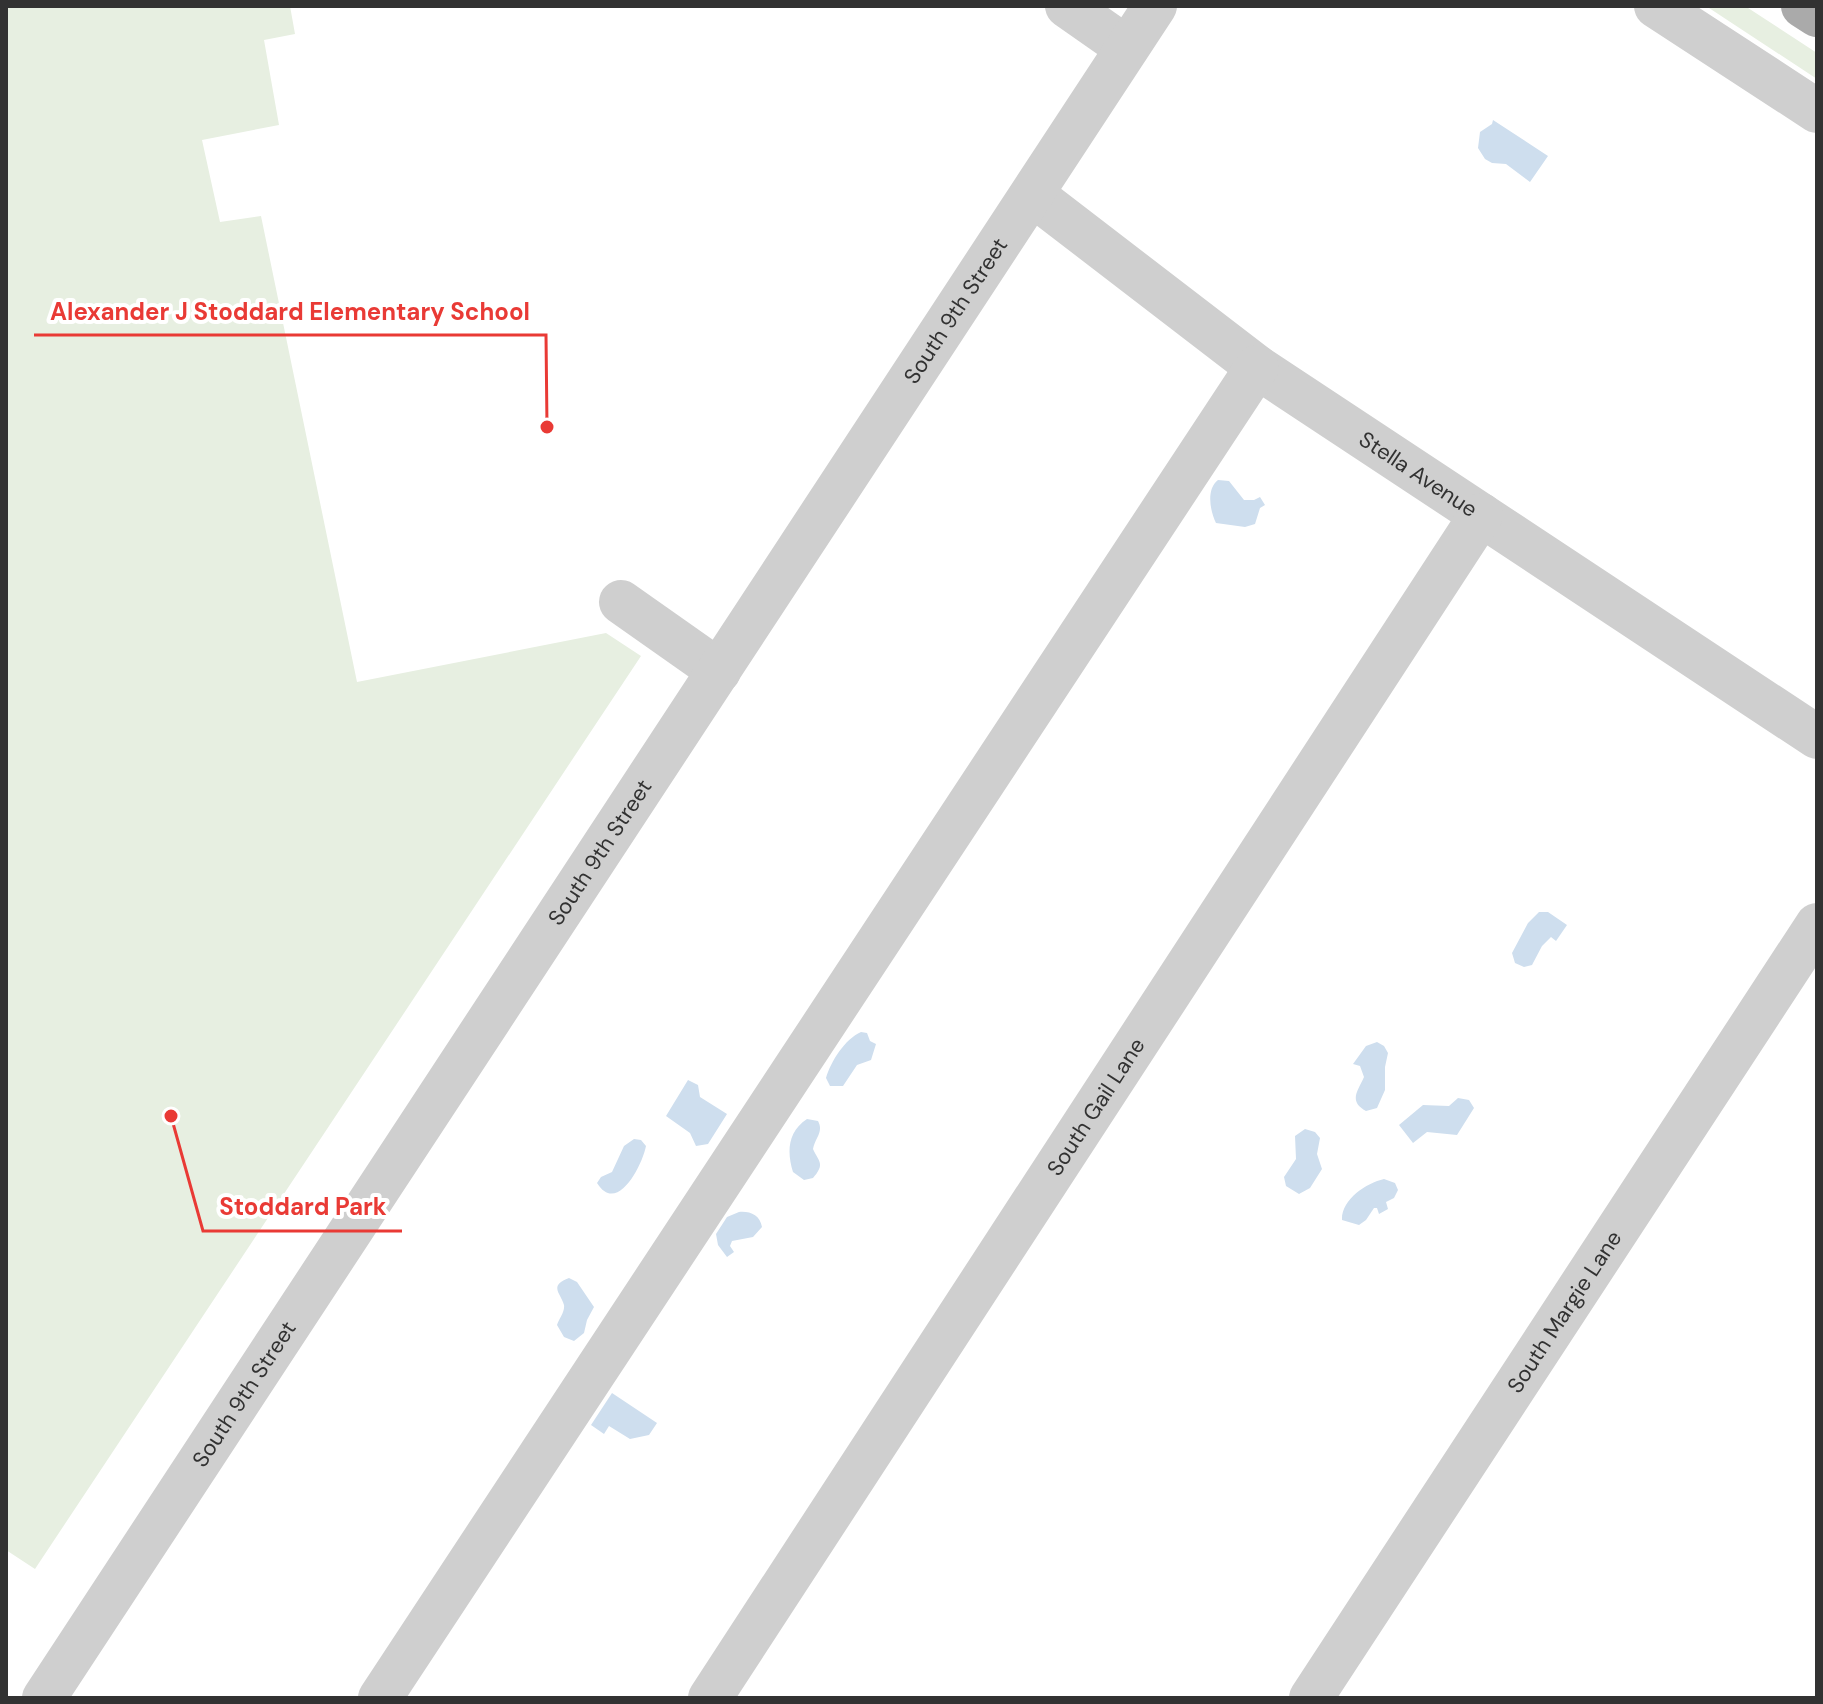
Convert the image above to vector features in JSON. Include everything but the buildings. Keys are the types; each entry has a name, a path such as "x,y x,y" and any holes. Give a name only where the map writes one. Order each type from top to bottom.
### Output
{"main road":[{"path":"1803,6 1817,15"}],"street":[{"path":"1067,6 1127,48"},
{"name":"South 9th Street","path":"44,1698 1155,6"},
{"path":"1656,6 1817,111"},
{"name":"Stella Avenue","path":"1033,195 1257,367 1817,737"},
{"path":"380,1698 1257,367"},
{"name":"South Gail Lane","path":"710,1698 1481,515"},
{"path":"621,602 719,671"},
{"name":"South Margie Lane","path":"1311,1698 1817,925"}],"shaded area":[{"path":"6,6 290,6 295,34 264,40 279,125 202,140 220,222 261,216 357,682 606,633 641,656 35,1569 6,1550"},
{"path":"1706,6 1745,6 1817,53 1817,79"}],"water":[{"path":"1493,120 1548,156 1530,182 1506,164 1485,159 1478,148 1480,132"},
{"path":"1218,480 1229,481 1244,500 1260,497 1265,505 1260,508 1255,524 1245,527 1216,523 1211,494"},
{"path":"1539,912 1548,912 1567,925 1556,941 1551,937 1542,946 1532,965 1524,967 1515,963 1512,953 1528,923"},
{"path":"861,1032 867,1033 870,1041 876,1044 871,1060 857,1065 843,1086 830,1086 826,1078 835,1058 849,1040"},
{"path":"1377,1042 1388,1053 1385,1090 1377,1108 1366,1111 1356,1100 1364,1077 1360,1066 1353,1064 1366,1046"},
{"path":"688,1080 698,1085 700,1097 727,1114 708,1144 696,1146 690,1133 666,1116"},
{"path":"1458,1098 1469,1100 1474,1108 1457,1135 1427,1132 1413,1143 1399,1125 1423,1105 1449,1106"},
{"path":"807,1119 818,1121 820,1125 813,1149 820,1165 813,1178 804,1180 793,1172 790,1143 800,1124"},
{"path":"1305,1129 1315,1132 1320,1138 1317,1154 1322,1169 1310,1188 1299,1194 1286,1186 1284,1177 1296,1159 1295,1136"},
{"path":"634,1139 641,1140 646,1146 634,1175 620,1191 613,1194 605,1191 597,1183 601,1177 612,1172 624,1146"},
{"path":"1384,1179 1395,1183 1398,1190 1394,1198 1386,1202 1388,1209 1379,1214 1374,1208 1359,1225 1342,1220 1350,1199 1370,1184"},
{"path":"739,1212 754,1215 762,1227 753,1237 732,1241 730,1246 734,1252 727,1257 718,1245 716,1234 727,1217"},
{"path":"569,1278 577,1282 594,1307 584,1333 574,1341 564,1337 557,1325 564,1308 557,1287"},
{"path":"612,1393 657,1423 649,1435 630,1439 609,1426 604,1434 591,1425"}],"place":[{"name":"Alexander J Stoddard Elementary School","path":"547,427"},
{"name":"Stoddard Park","path":"171,1116"}]}
